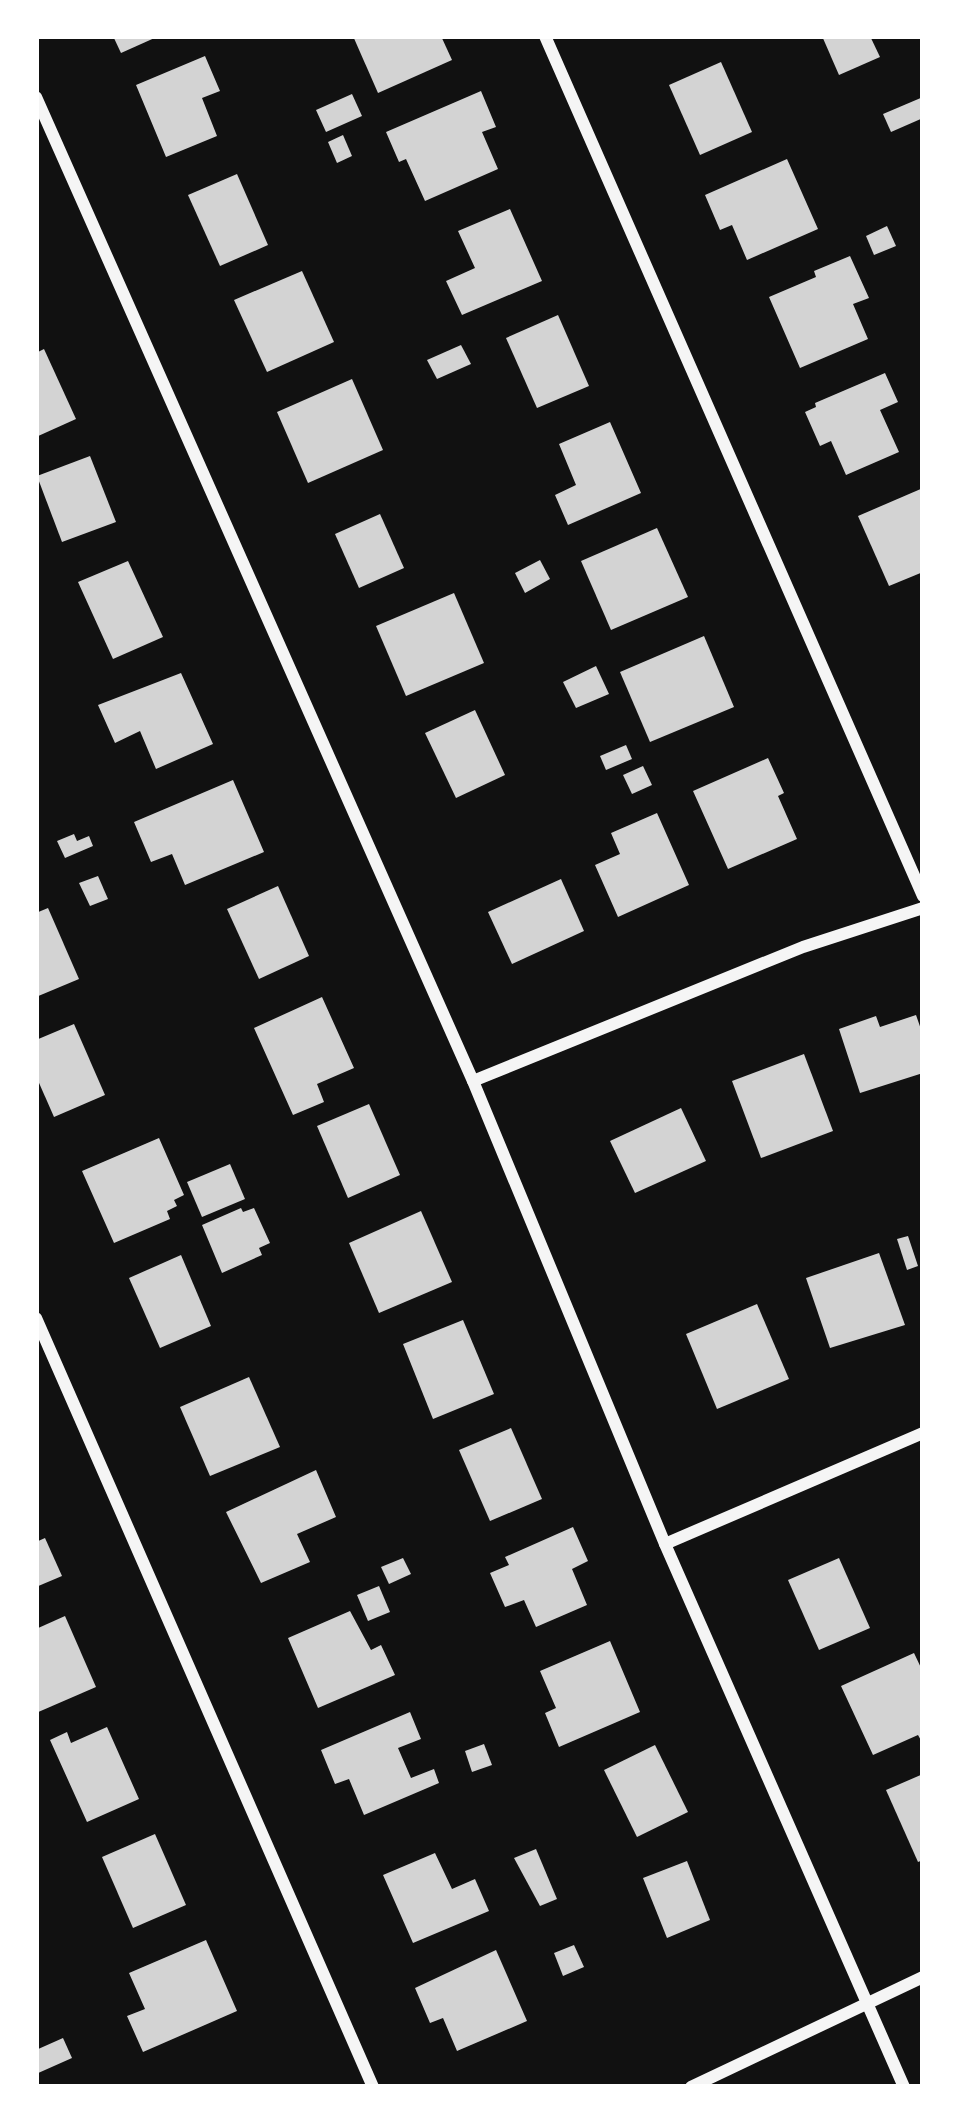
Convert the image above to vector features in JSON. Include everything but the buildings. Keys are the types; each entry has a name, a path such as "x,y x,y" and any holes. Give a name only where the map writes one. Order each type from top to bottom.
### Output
{"street":[{"path":"545,36 923,896"},
{"path":"36,98 473,1082 665,1544 904,2087"},
{"path":"473,1082 803,947 923,908"},
{"path":"36,1318 373,2087"},
{"path":"665,1544 923,1433"},
{"path":"691,2087 923,1977"}]}
